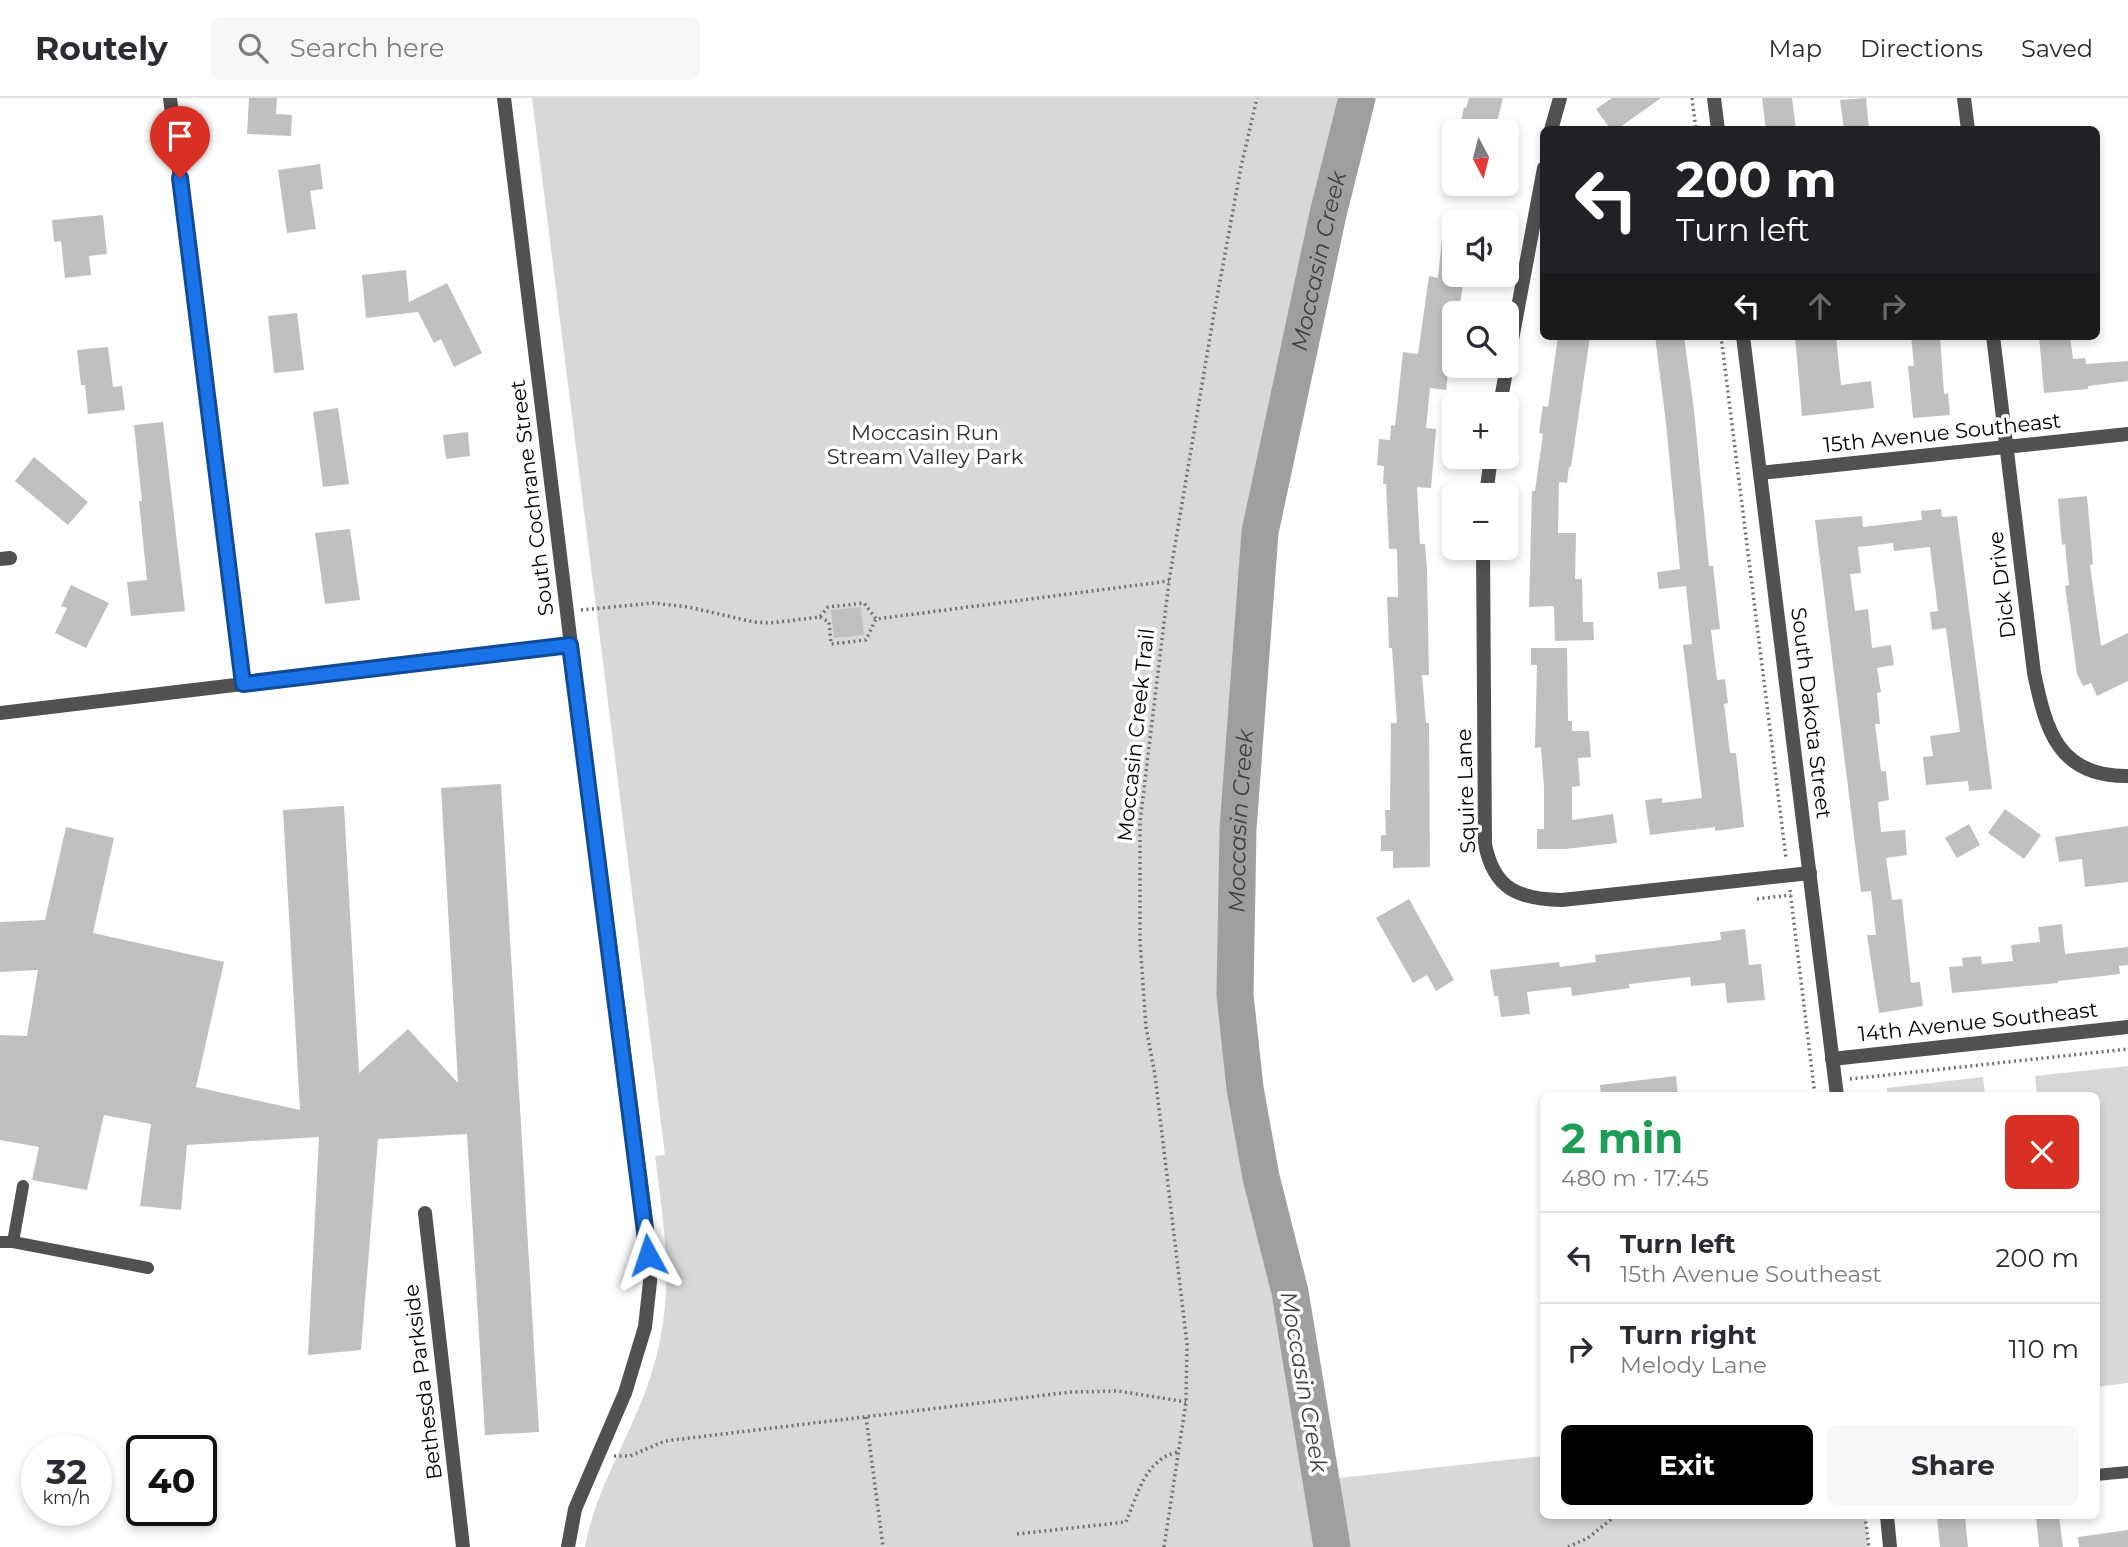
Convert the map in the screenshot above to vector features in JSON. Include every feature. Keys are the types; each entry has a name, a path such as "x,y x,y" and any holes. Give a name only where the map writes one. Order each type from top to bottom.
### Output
{"street":[{"path":"170,98 243,684"},
{"name":"South Cochrane Street","path":"504,98 570,645 647,1228 650,1282 645,1327 625,1393 575,1509 568,1547"},
{"path":"1551,126 1560,98"},
{"path":"1714,98 1718,126"},
{"path":"1964,98 1968,126"},
{"path":"1502,392 1540,189"},
{"name":"South Dakota Street","path":"1743,340 1836,1088"},
{"name":"Dick Drive","path":"1994,340 2034,673 2042,709 2053,739 2069,758 2089,770 2128,776"},
{"name":"15th Avenue Southeast","path":"1760,473 2128,434"},
{"name":"Squire Lane","path":"1483,560 1485,844 1494,874 1507,887 1522,895 1541,900 1562,900 1810,873"},
{"path":"0,713 570,645"},
{"name":"14th Avenue Southeast","path":"1832,1059 2128,1027"},
{"name":"Bethesda Parkside","path":"425,1213 463,1547"},
{"path":"1886,1519 1890,1547"}],"lane":[{"path":"23,1186 7,1242 148,1268"},
{"path":"2100,1475 2128,1472"}],"path":[{"name":"Moccasin Creek Trail","path":"1164,1547 1186,1402 1187,1345 1155,1075 1146,1027 1140,942 1140,822 1169,581 1217,294 1241,167 1258,98"},
{"path":"1692,98 1696,126"},
{"path":"1721,340 1815,1092"},
{"path":"876,619 1169,581"},
{"path":"567,611 653,603 688,607 771,624 820,617 829,622 831,644 866,640 876,619"},
{"path":"820,617 828,607 864,603 876,619"},
{"path":"1757,899 1791,895"},
{"path":"1814,1085 1836,1088 2128,1049"},
{"path":"598,1453 617,1457 630,1456 665,1441 1095,1390 1186,1402"},
{"path":"866,1417 883,1547"},
{"path":"1017,1534 1126,1522 1144,1478 1153,1464 1178,1451"},
{"path":"1569,1547 1588,1538 1611,1519"},
{"path":"1865,1519 1869,1547"}],"green space":[{"name":"Moccasin Run Stream Valley Park","path":"532,98 1357,98 1328,214 1260,532 1238,829 1235,995 1245,1088 1261,1177 1290,1292 1321,1480 1540,1456 1540,1519 1865,1519 1869,1547 585,1547 602,1489 643,1398 661,1336 666,1278 663,1220 655,1156 665,1155"},
{"path":"2128,1066 2128,1383 2100,1387 2100,1092 2037,1092 2035,1076"},
{"path":"1983,1077 1985,1092 1888,1092 1887,1088"}],"building":[{"path":"249,98 277,98 276,114 292,115 291,136 247,134"},
{"path":"1469,98 1503,98 1498,119 1462,119 1464,107 1466,108"},
{"path":"1612,98 1661,98 1622,126 1608,126 1596,109"},
{"path":"1762,98 1792,98 1796,126 1766,126"},
{"path":"1866,98 1869,126 1843,126 1840,100"},
{"path":"320,164 323,189 310,191 316,229 287,233 278,170"},
{"path":"103,215 107,254 89,256 91,275 65,278 61,241 54,242 52,220"},
{"path":"1442,240 1442,287 1462,287 1461,301 1442,301 1442,378 1447,378 1446,390 1430,388 1426,428 1436,429 1431,488 1417,487 1420,544 1425,544 1427,569 1429,675 1422,675 1426,723 1429,723 1430,867 1393,868 1393,851 1381,851 1381,835 1386,835 1385,810 1390,810 1391,723 1397,723 1387,597 1398,597 1397,549 1389,549 1384,466 1377,465 1379,439 1390,440 1391,425 1395,426 1403,352 1418,354 1429,276 1438,278"},
{"path":"406,270 409,302 447,283 482,353 454,367 441,339 434,343 418,312 366,318 362,275"},
{"path":"297,313 304,370 274,373 268,316"},
{"path":"1557,340 1589,340 1571,467 1567,483 1559,482 1558,533 1576,533 1575,579 1582,579 1583,622 1593,622 1594,640 1555,641 1554,606 1529,607 1532,491 1535,491 1543,434 1539,433 1543,406 1548,407"},
{"path":"1656,340 1685,340 1709,566 1713,566 1720,629 1711,630 1717,680 1725,679 1728,703 1724,704 1730,753 1736,753 1744,827 1715,831 1715,827 1650,835 1645,800 1662,798 1662,803 1702,798 1683,645 1692,644 1686,586 1659,589 1657,572 1680,569"},
{"path":"1795,340 1836,340 1841,385 1871,381 1874,408 1802,416"},
{"path":"1911,340 1940,340 1944,394 1948,393 1950,415 1913,418 1908,366 1914,366"},
{"path":"2039,340 2071,340 2073,359 2085,358 2086,364 2128,361 2128,381 2088,386 2088,389 2044,393"},
{"path":"108,347 113,387 122,386 125,410 88,414 77,350"},
{"path":"338,408 349,484 323,487 313,412"},
{"path":"163,422 185,611 131,616 127,582 147,580 134,425"},
{"path":"468,432 470,456 446,459 443,435"},
{"path":"34,457 88,502 68,525 15,481"},
{"path":"2087,496 2093,564 2090,565 2101,646 2128,633 2128,681 2097,696 2091,683 2083,686 2077,674 2065,586 2069,585 2058,499"},
{"path":"1941,509 1942,517 1957,516 1992,789 1969,791 1968,781 1926,785 1923,757 1933,756 1930,736 1960,732 1946,628 1932,630 1930,612 1938,611 1930,547 1894,551 1893,543 1858,547 1861,573 1850,574 1855,611 1868,609 1872,648 1891,645 1894,665 1877,668 1881,692 1877,693 1880,724 1875,724 1881,771 1886,771 1889,800 1878,802 1881,832 1905,830 1907,855 1886,858 1892,900 1902,899 1911,983 1920,982 1923,1006 1879,1013 1867,935 1876,935 1871,891 1861,892 1815,520 1862,516 1863,527 1922,520 1921,511"},
{"path":"350,529 360,600 325,604 315,533"},
{"path":"71,585 109,603 86,648 55,633 67,608 61,606"},
{"path":"861,607 864,635 834,638 831,610"},
{"path":"1531,648 1567,648 1568,721 1572,721 1572,731 1589,731 1591,757 1578,758 1580,786 1572,787 1572,820 1613,814 1617,843 1537,849 1537,829 1544,829 1544,788 1541,747 1535,748 1537,665 1531,665"},
{"path":"501,784 539,1432 485,1435 467,1134 378,1139 361,1350 308,1355 319,1137 187,1145 181,1210 140,1206 151,1124 104,1115 87,1190 32,1180 39,1147 0,1140 0,1035 27,1036 38,970 0,972 0,922 45,920 66,827 114,838 93,933 224,962 196,1087 300,1110 283,810 344,806 359,1073 408,1029 458,1083 441,788"},
{"path":"2005,809 2041,835 2024,859 1988,833"},
{"path":"1969,824 1980,845 1957,858 1945,838"},
{"path":"2128,826 2128,882 2085,887 2082,859 2059,862 2055,837"},
{"path":"1409,899 1454,980 1436,991 1427,975 1413,983 1376,918"},
{"path":"2062,924 2065,954 2128,947 2128,965 2119,966 2120,974 1952,993 1949,967 1963,966 1962,958 1981,956 1982,964 2013,961 2011,945 2040,942 2038,927"},
{"path":"1745,929 1749,965 1761,964 1765,1000 1727,1003 1725,983 1691,986 1690,977 1629,984 1630,988 1572,996 1571,987 1527,992 1530,1014 1501,1017 1498,996 1494,996 1490,970 1559,962 1560,967 1596,962 1595,955 1721,940 1720,932"},
{"path":"1676,1076 1678,1092 1601,1092 1600,1085"},
{"path":"1937,1519 1965,1519 1968,1547 1940,1547"},
{"path":"2036,1519 2059,1519 2063,1547 2039,1547"},
{"path":"2128,1530 2128,1547 2079,1547 2078,1537"}],"waterway":[{"name":"Moccasin Creek","path":"1332,1547 1290,1292 1261,1177 1245,1088 1235,995 1238,829 1260,532 1328,214 1357,98"}],"route":[{"path":"180,178 243,684 570,645 647,1228 648,1255"}]}
